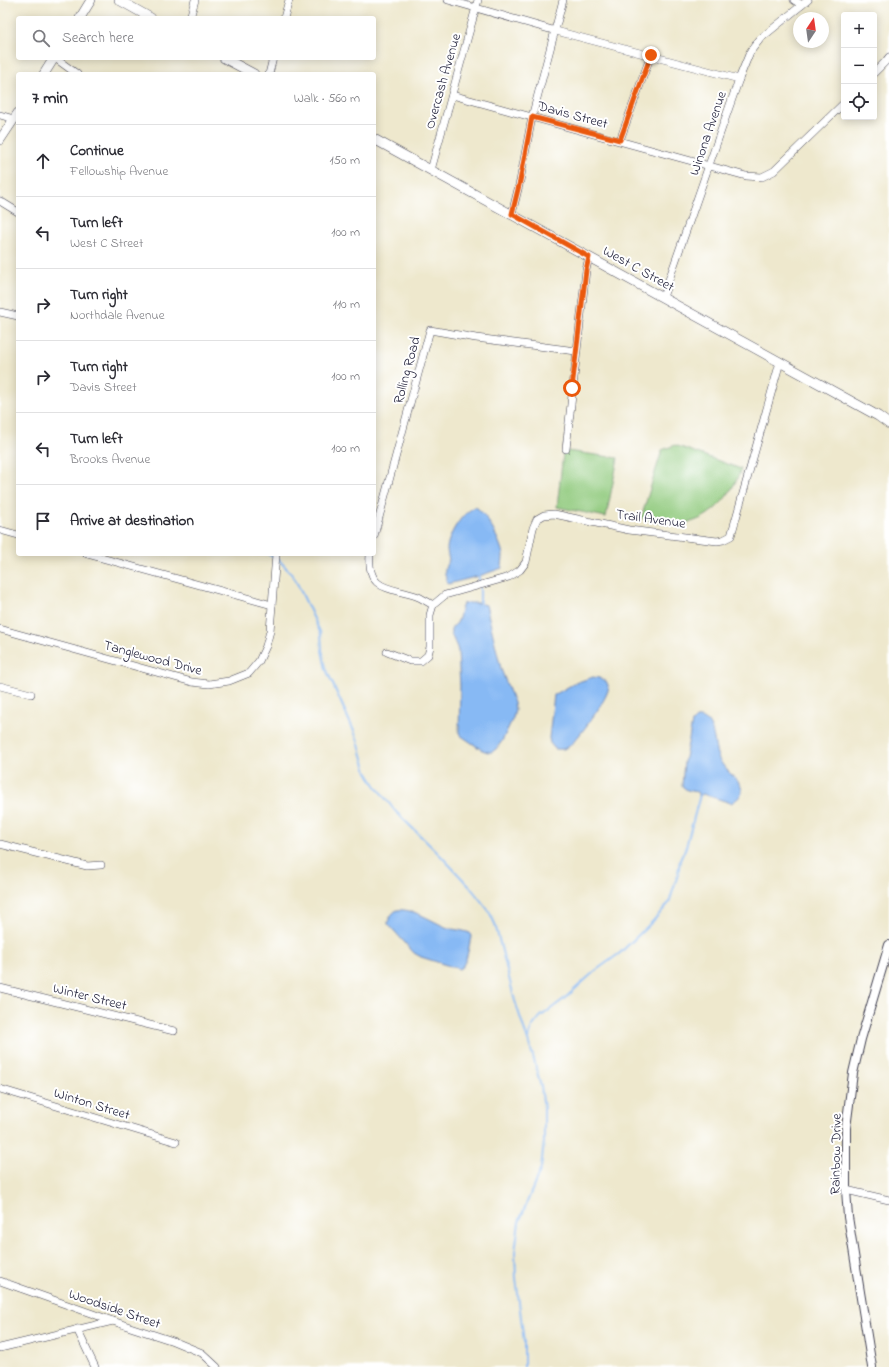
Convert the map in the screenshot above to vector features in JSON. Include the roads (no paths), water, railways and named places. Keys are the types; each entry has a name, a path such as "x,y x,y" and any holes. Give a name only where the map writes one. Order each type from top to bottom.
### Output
{"main road":[{"path":"81,16 91,0"},
{"path":"119,0 147,16"},
{"path":"45,72 54,60"},
{"path":"228,60 250,72"},
{"path":"0,140 16,116"},
{"name":"West C Street","path":"376,140 663,297 878,416 889,424"}],"street":[{"path":"191,16 195,0"},
{"path":"285,16 289,0"},
{"path":"448,0 739,79"},
{"name":"Overcash Avenue","path":"431,170 478,0"},
{"path":"512,214 532,117 563,0"},
{"path":"794,0 802,5"},
{"name":"Winona Avenue","path":"663,297 739,79 750,52 760,39 808,0"},
{"path":"620,140 651,55"},
{"path":"877,71 889,56"},
{"path":"58,60 74,72"},
{"path":"270,72 272,60"},
{"name":"Davis Street","path":"452,95 620,140 746,176 762,177 779,167 841,106"},
{"path":"0,115 16,116"},
{"path":"0,201 16,211"},
{"path":"566,449 576,351 589,257"},
{"path":"0,312 16,316"},
{"name":"Rolling Road","path":"376,529 430,330 476,338 576,351"},
{"name":"Trail Avenue","path":"433,605 445,595 509,577 520,570 526,562 533,528 537,519 544,515 554,514 629,530 717,541 731,536 780,362"},
{"path":"0,530 16,534"},
{"path":"94,556 272,605"},
{"name":"Tanglewood Drive","path":"0,629 192,682 209,684 228,681 248,673 259,661 266,646 270,631 276,556"},
{"path":"370,556 369,566 377,583 386,588 416,596 433,605 430,615 430,647 428,655 421,661 410,661 386,652"},
{"path":"0,686 32,694"},
{"path":"0,844 87,866 101,865"},
{"name":"Rainbow Drive","path":"872,1367 848,1217 846,1190 846,1128 853,1073 861,1039 889,945"},
{"name":"Winter Street","path":"0,988 174,1031"},
{"name":"Winton Street","path":"0,1089 176,1142"},
{"path":"846,1190 889,1200"},
{"name":"Woodside Street","path":"0,1281 173,1341 202,1353 217,1367"},
{"path":"0,1348 113,1321"},
{"path":"77,1329 95,1367"}],"water":[{"path":"475,507 483,514 496,536 503,555 502,568 448,584 445,572 449,560 447,550 450,536 465,514"},
{"path":"479,603 486,605 501,669 514,703 515,710 513,718 502,741 492,752 482,750 460,735 459,732 460,686 458,651 451,631 458,621 463,604"},
{"path":"593,677 606,681 608,684 608,692 605,698 572,744 565,749 555,749 550,743 549,738 554,695 575,683"},
{"path":"696,718 702,718 710,725 719,759 741,785 742,794 731,803 703,794 699,796 697,792 687,790 682,786 684,762 692,722"},
{"path":"397,910 417,913 448,928 470,933 471,937 467,955 462,967 459,969 421,957 414,953 388,924 391,916"}],"waterway":[{"path":"278,559 295,579 321,634 322,650 326,669 357,738 367,772 396,812 470,887 489,911 495,924 515,1001 533,1056 541,1087 544,1109 544,1142 541,1168 519,1222 515,1252 516,1278 524,1342 524,1367"},
{"path":"478,574 480,583"},
{"path":"480,588 480,605"},
{"path":"528,1039 532,1027 540,1017 564,999 595,971 620,953 669,903 678,874 680,860 686,847 700,795"}]}
